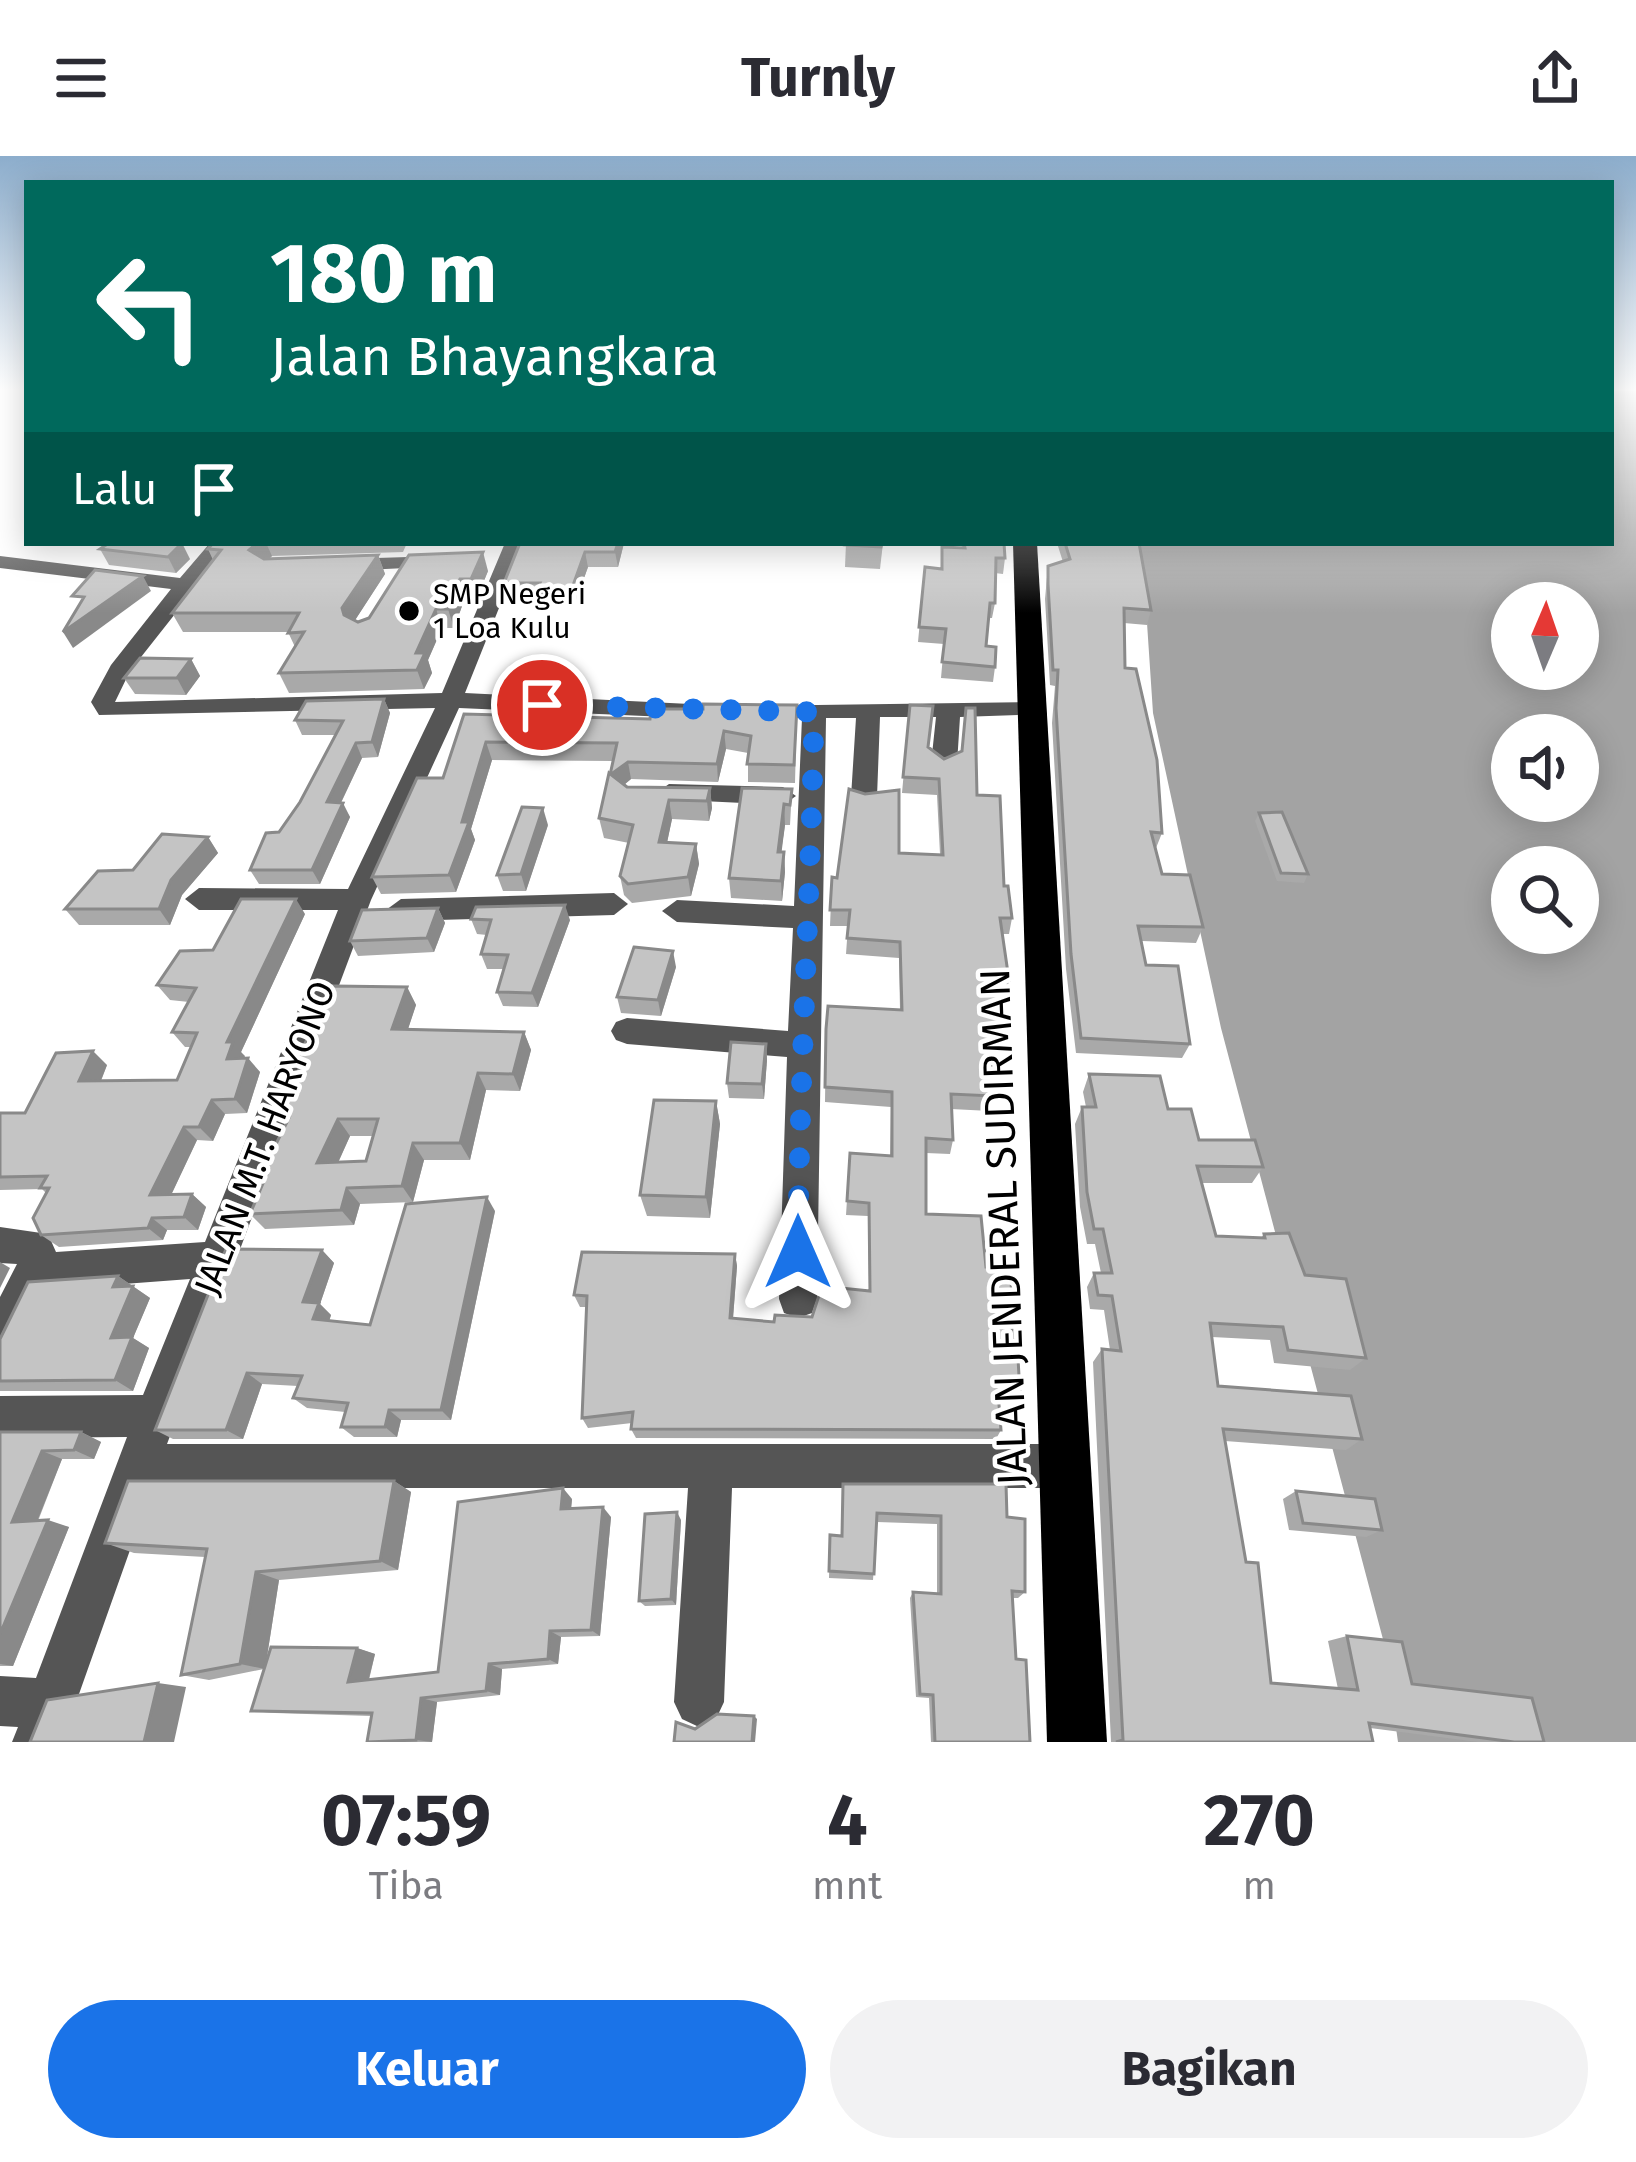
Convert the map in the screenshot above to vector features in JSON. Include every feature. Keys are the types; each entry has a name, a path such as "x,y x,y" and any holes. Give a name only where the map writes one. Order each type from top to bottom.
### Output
{"highway":[{"name":"JALAN JENDERAL SUDIRMAN","path":"1024,546 1077,1742"}],"street":[{"path":"218,546 112,681 103,702 107,710 451,700 633,710 1034,709"},
{"path":"317,566 402,571 495,556"},
{"name":"JALAN M.T. HARYONO","path":"45,1723 137,1466 355,905 451,700 495,556"},
{"path":"0,562 185,585"},
{"path":"944,764 949,710"},
{"path":"798,1298 800,1046 811,918 814,712"},
{"path":"864,797 868,712"},
{"path":"631,793 813,796"},
{"path":"199,899 355,905 614,904"},
{"path":"677,911 811,918"},
{"path":"627,1031 800,1046"},
{"path":"0,1245 34,1247 44,1271 219,1259"},
{"path":"0,1339 39,1260"},
{"path":"0,1417 156,1416"},
{"path":"137,1466 1063,1466"},
{"path":"699,1702 711,1466"},
{"path":"0,1701 45,1723"}],"shaded area":[{"path":"1614,465 1636,465 1636,1742 1398,1742 1384,1643 1221,1028 1153,713 1138,546 1614,546"}],"building":[{"path":"104,546 179,546 168,557 100,549"},
{"path":"254,546 249,550 264,559 378,555 342,608 344,615 358,622 369,618 409,555 483,552 471,579 460,579 448,609 436,609 416,653 425,653 417,670 279,673 304,632 288,633 299,613 172,613 221,550 208,549"},
{"path":"519,546 617,546 615,552 585,552 571,591 537,590 540,583 504,583"},
{"path":"1004,546 1005,558 996,558 995,603 990,603 986,646 996,647 995,667 942,662 946,629 919,627 925,567 942,569 942,547"},
{"path":"1066,546 1140,546 1151,610 1124,608 1125,668 1136,669 1157,760 1162,833 1151,832 1162,874 1190,875 1203,927 1138,926 1146,965 1178,966 1190,1044 1081,1038 1071,954 1056,708 1058,670 1053,670 1048,584 1048,566 1070,559"},
{"path":"95,570 143,576 63,632 84,597 72,596"},
{"path":"140,658 191,659 177,678 124,678"},
{"path":"384,699 372,742 356,743 327,802 343,803 312,870 250,870 266,833 279,832 300,802 343,721 295,720 306,701"},
{"path":"703,704 797,705 794,765 747,764 751,736 724,731 717,764 628,762 610,775 617,743 486,742 462,822 469,822 449,875 372,877 417,778 443,778 464,714 650,719 651,709 703,709"},
{"path":"910,705 933,706 928,747 944,759 962,751 966,708 975,708 977,795 1000,796 1004,886 1008,886 1012,918 1000,918 1009,980 1002,980 1003,1034 992,1034 993,1096 951,1094 953,1140 926,1138 926,1214 981,1216 986,1267 1011,1268 1012,1339 1017,1340 1020,1394 998,1392 1001,1430 631,1429 633,1412 582,1418 587,1296 574,1295 582,1252 735,1254 730,1318 774,1322 775,1315 812,1317 822,1286 870,1291 869,1203 847,1201 850,1153 892,1156 892,1092 825,1087 826,1029 828,1006 902,1010 900,942 847,938 850,910 830,910 832,877 837,878 849,789 865,794 899,790 899,853 943,855 939,779 903,777"},
{"path":"609,773 627,787 710,788 707,801 669,800 659,842 696,844 688,877 628,884 620,876 633,825 599,818"},
{"path":"742,788 792,789 790,805 784,804 778,852 784,852 781,881 729,878"},
{"path":"522,807 543,808 521,874 497,875"},
{"path":"1282,812 1308,874 1281,873 1259,813"},
{"path":"162,834 208,837 171,880 159,909 65,909 98,871 133,870"},
{"path":"241,899 296,899 227,1042 233,1042 227,1059 248,1058 235,1099 212,1100 199,1127 184,1127 150,1195 192,1194 184,1217 152,1218 148,1228 41,1235 33,1218 49,1188 40,1188 47,1176 0,1177 0,1113 25,1113 56,1053 93,1051 79,1081 177,1080 197,1033 172,1032 196,988 157,985 180,951 213,950"},
{"path":"565,905 532,993 497,992 508,955 481,954 491,920 471,919 476,907"},
{"path":"438,908 427,938 350,941 362,910"},
{"path":"634,947 673,951 658,1000 617,997"},
{"path":"333,986 407,987 392,1029 524,1032 513,1074 478,1073 460,1143 413,1143 402,1186 347,1188 341,1210 250,1214 269,1169 264,1168 289,1118 280,1118 301,1064 295,1064","holes":["338,1119 378,1119 366,1161 317,1163"]},
{"path":"731,1042 766,1044 762,1084 727,1083"},
{"path":"1089,1074 1160,1076 1168,1109 1191,1109 1199,1140 1255,1140 1263,1167 1197,1166 1216,1236 1265,1238 1264,1234 1289,1233 1305,1275 1346,1279 1366,1358 1288,1350 1283,1327 1210,1323 1218,1386 1351,1396 1362,1439 1223,1429 1246,1562 1258,1563 1271,1683 1358,1690 1347,1636 1402,1642 1412,1684 1532,1698 1544,1742 1369,1723 1373,1742 1116,1742 1123,1740 1102,1349 1121,1351 1112,1296 1098,1295 1094,1273 1112,1273 1103,1229 1094,1229 1087,1192 1082,1107 1096,1107"},
{"path":"654,1100 716,1101 706,1197 640,1195"},
{"path":"487,1197 441,1410 389,1410 385,1427 341,1427 348,1403 293,1398 302,1376 247,1373 226,1430 155,1430 226,1249 322,1250 303,1302 319,1303 313,1319 370,1325 406,1204"},
{"path":"118,1276 113,1287 133,1286 111,1338 132,1337 115,1380 0,1381 0,1339 28,1282"},
{"path":"0,1432 81,1432 74,1450 42,1451 12,1522 48,1520 0,1634"},
{"path":"128,1481 394,1481 380,1561 256,1572 240,1664 181,1675 207,1549 105,1543"},
{"path":"843,1484 1006,1484 1007,1517 1025,1519 1025,1592 1012,1591 1016,1659 1026,1660 1030,1742 935,1742 933,1695 920,1694 913,1592 941,1594 941,1516 877,1513 874,1574 829,1571 830,1535 842,1536"},
{"path":"563,1488 561,1509 603,1507 591,1630 550,1631 548,1659 489,1664 486,1691 421,1698 416,1740 367,1742 372,1713 251,1711 271,1647 357,1648 348,1682 438,1672 458,1502"},
{"path":"1296,1491 1375,1499 1382,1530 1303,1523"},
{"path":"677,1512 671,1599 639,1601 645,1514"},
{"path":"158,1683 144,1742 30,1742 47,1700"},
{"path":"717,1714 754,1716 752,1742 674,1742 676,1722 695,1729"}],"place":[{"name":"SMP Negeri 1 Loa Kulu","path":"409,611"}],"route":[{"path":"542,705 814,712 811,918 800,1046 798,1252"}]}
